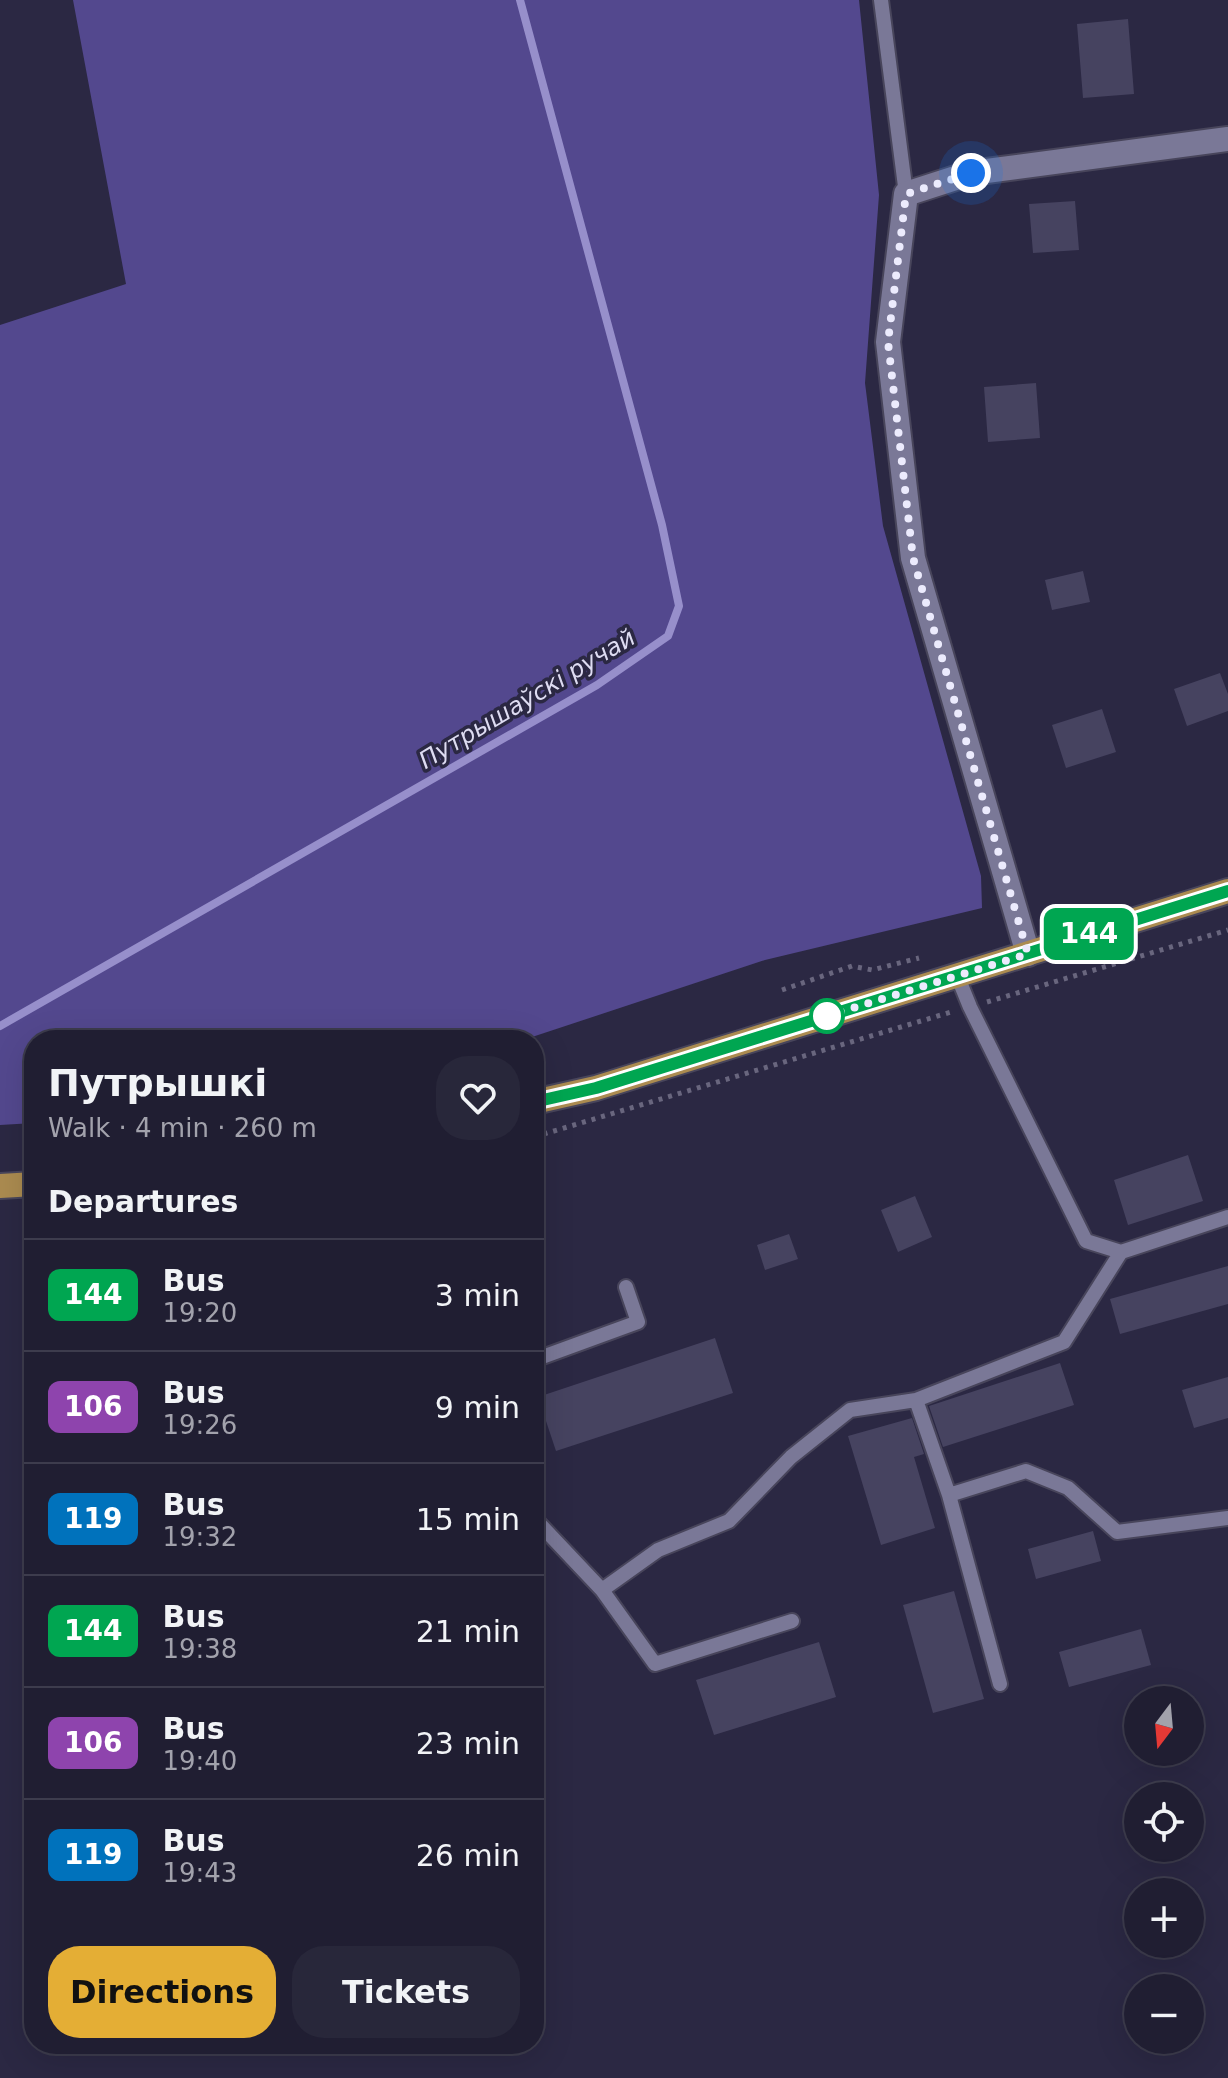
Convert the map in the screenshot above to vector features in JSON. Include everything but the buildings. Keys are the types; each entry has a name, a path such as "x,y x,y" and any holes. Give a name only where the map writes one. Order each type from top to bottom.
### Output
{"main road":[{"path":"544,1100 596,1088 1228,891"},
{"path":"0,1186 24,1185"}],"street":[{"path":"1028,954 913,558 888,342 906,194 971,173 1228,139"}],"lane":[{"path":"881,0 906,194"},
{"path":"957,975 1086,1241 1121,1252 1228,1217"},
{"path":"602,1590 658,1550 729,1521 791,1457 850,1410 916,1400 1064,1342 1121,1252"},
{"path":"544,1356 638,1322 626,1287"},
{"path":"916,1400 949,1495 1000,1684"},
{"path":"949,1495 1026,1471 1068,1488 1117,1532 1228,1518"},
{"path":"544,1529 602,1590 655,1664 792,1621"}],"path":[{"path":"544,1134 1228,930"}],"shaded area":[{"path":"73,0 859,0 879,195 865,383 883,526 981,876 982,908 765,960 544,1033 544,1030 24,1030 24,1124 0,1125 0,325 126,284"}],"waterway":[{"name":"Путрышаўскі ручай","path":"0,1026 597,685 668,636 679,606 662,525 520,0"}],"bus line":[{"name":"144","path":"544,1100 596,1088 1228,891"}],"route":[{"path":"827,1016 1028,954 913,558 888,342 906,194 971,173"}]}
